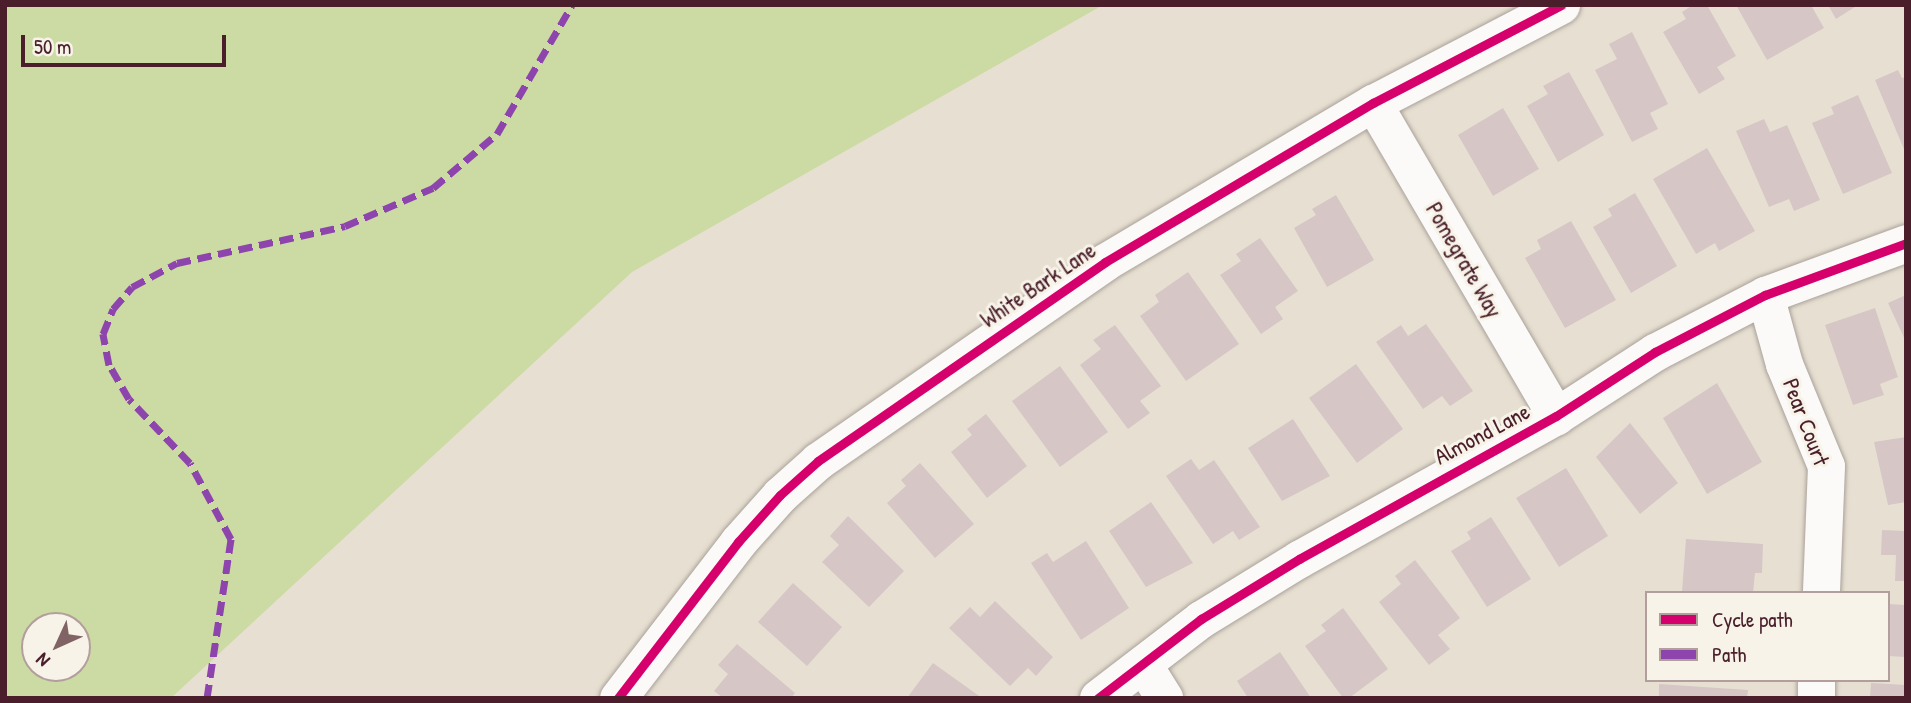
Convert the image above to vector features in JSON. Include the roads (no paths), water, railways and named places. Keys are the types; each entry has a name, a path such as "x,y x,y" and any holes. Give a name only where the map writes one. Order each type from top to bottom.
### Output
{"street":[{"name":"White Bark Lane","path":"618,698 738,542 780,495 818,461 1096,268 1373,103 1561,5"},
{"name":"Pomegrate Way","path":"1373,103 1556,416"},
{"name":"Almond Lane","path":"1098,698 1201,619 1299,559 1556,416 1655,352 1765,295 1906,243"},
{"name":"Pear Court","path":"1765,295 1784,364 1826,466 1821,591"},
{"path":"1143,664 1164,698"}]}
